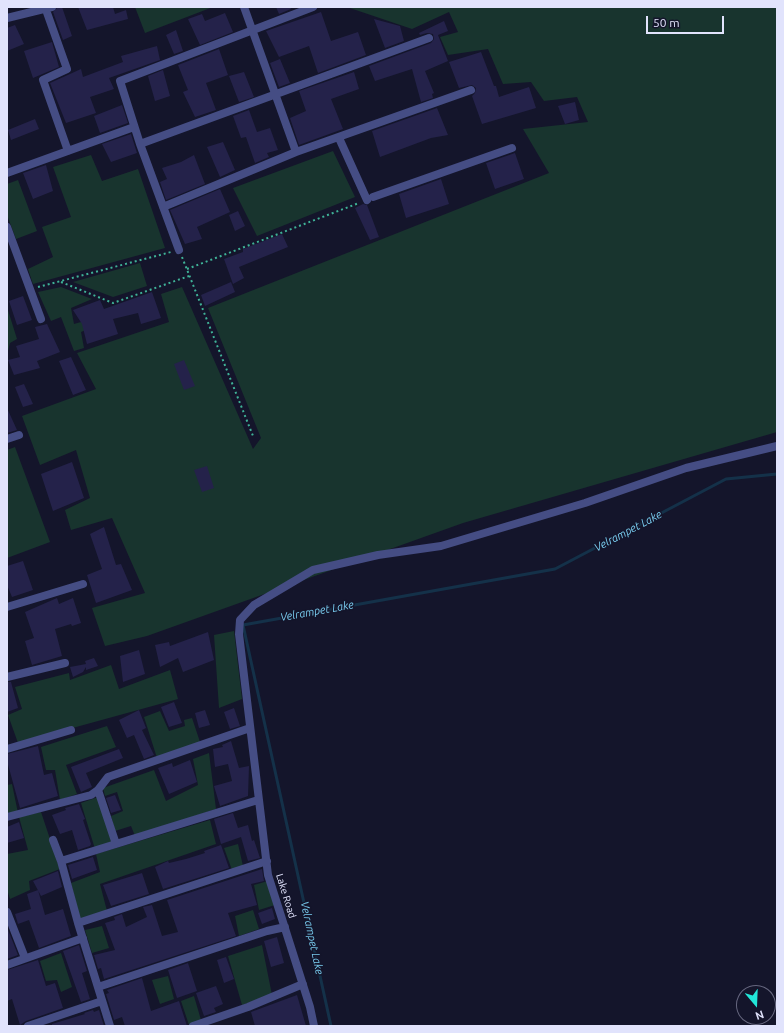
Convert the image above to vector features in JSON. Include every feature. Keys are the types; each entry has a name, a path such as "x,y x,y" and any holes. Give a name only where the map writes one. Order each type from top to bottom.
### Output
{"street":[{"path":"244,7 296,152"},
{"path":"179,250 134,127 120,82 313,7"},
{"path":"7,18 48,8 68,69 43,80 68,151"},
{"path":"140,144 429,38"},
{"path":"163,207 296,152 471,90"},
{"path":"7,173 134,127"},
{"path":"339,138 370,198 512,148"},
{"path":"7,227 9,242 30,289 41,319"},
{"path":"7,439 19,435"},
{"name":"Lake Road","path":"314,1026 303,984 268,875 239,634 240,620 254,605 313,570 378,555 440,546 585,503 686,468 777,446"},
{"path":"7,607 83,584"},
{"path":"7,677 65,663"},
{"path":"7,817 91,795 98,790 108,777 250,728"},
{"path":"7,749 71,730"},
{"path":"98,790 116,844"},
{"path":"62,861 258,800"},
{"path":"53,840 62,861 82,938 110,1026"},
{"path":"78,923 267,861"},
{"path":"7,912 25,958"},
{"path":"98,987 267,931 285,927"},
{"path":"7,965 82,938"},
{"path":"193,1026 248,1007 303,984"},
{"path":"28,1026 102,1001"}],"path":[{"path":"187,269 370,198"},
{"path":"30,289 179,250 253,436"},
{"path":"60,281 113,303 189,276"}],"green space":[{"path":"135,7 213,7 145,33"},
{"path":"347,7 777,7 777,432 463,523 147,636 105,646 92,608 145,593 112,518 71,530 65,510 90,498 76,450 40,465 22,416 96,389 77,353 169,322 161,294 182,287 253,449 261,438 208,308 549,173 523,129 588,122 577,97 544,101 531,82 503,84 488,49 448,55 440,37 458,32 449,12 412,29"},
{"path":"333,151 355,197 257,236 233,188"},
{"path":"91,155 102,181 138,169 165,248 33,284 28,269 53,257 42,227 71,217 53,167"},
{"path":"18,180 37,231 16,239 7,215 7,184"},
{"path":"140,263 147,286 113,297 73,282"},
{"path":"61,287 92,299 71,308 74,324 102,316 102,323 81,332 84,348 74,351 61,317 51,321 38,292"},
{"path":"7,307 17,339 10,343 7,355"},
{"path":"15,447 50,542 7,558 7,450"},
{"path":"234,631 242,699 219,708 214,635"},
{"path":"111,665 119,689 170,670 178,699 18,743 8,715 22,709 15,687 69,673 70,680"},
{"path":"160,711 169,731 185,726 184,720 192,718 200,742 157,758 144,717"},
{"path":"107,726 116,747 66,765 77,794 60,800 55,770 46,770 41,747"},
{"path":"209,753 216,809 135,836 131,826 115,831 111,816 123,811 117,792 105,796 103,788 154,770 166,801 198,785 193,759"},
{"path":"12,784 18,813 7,815 7,785"},
{"path":"98,797 113,842 95,849 81,803"},
{"path":"41,812 60,869 29,881 30,890 10,899 7,889 7,854 28,850 19,817"},
{"path":"210,820 216,844 100,884 107,911 80,919 71,883 100,872 96,854"},
{"path":"238,844 243,866 232,870 224,848"},
{"path":"268,881 275,905 259,910 254,885"},
{"path":"253,910 259,929 239,936 235,916"},
{"path":"102,926 109,948 92,953 85,930"},
{"path":"262,945 272,995 242,1005 228,956"},
{"path":"61,953 72,987 61,992 57,980 46,981 40,961"},
{"path":"168,976 174,999 160,1004 152,980"},
{"path":"194,996 201,1020 189,1025 181,1001"}],"building":[{"path":"62,7 72,36 63,40 53,12 57,8"},
{"path":"78,7 113,7 115,14 126,10 128,19 87,30"},
{"path":"276,7 290,7 291,9 279,14"},
{"path":"321,12 331,41 358,32 366,55 318,73 309,46 279,57 266,31"},
{"path":"225,13 233,32 200,45 188,19 202,14 205,21"},
{"path":"374,19 400,26 404,41 385,48"},
{"path":"444,21 448,31 438,35 448,61 425,71 434,93 432,94 433,98 421,102 412,69 375,81 369,66 431,43 434,39 433,34 427,33 420,35 419,33"},
{"path":"15,25 24,44 7,51 7,28"},
{"path":"176,30 183,51 174,54 166,35"},
{"path":"52,42 59,67 33,78 24,51"},
{"path":"157,46 160,60 109,78 114,89 90,97 96,113 66,123 50,83 81,69 83,77 123,62 121,56"},
{"path":"219,49 228,75 206,83 216,110 195,117 183,92 188,90 178,65"},
{"path":"481,52 494,86 496,86 499,97 529,87 536,108 482,124 472,96 475,93 476,88 472,85 459,88 449,62"},
{"path":"280,59 290,83 279,87 270,63"},
{"path":"163,70 170,96 155,101 148,76"},
{"path":"244,72 254,97 239,102 229,76"},
{"path":"354,72 359,89 331,99 343,129 299,145 290,118 306,111 299,91"},
{"path":"575,102 579,120 565,124 558,106"},
{"path":"122,105 128,123 100,133 94,116"},
{"path":"437,108 448,135 431,138 380,157 372,131"},
{"path":"249,110 257,132 270,128 278,150 267,153 269,157 255,163 246,137 241,138 233,116"},
{"path":"35,119 39,129 11,140 8,130"},
{"path":"131,134 137,153 111,162 102,144"},
{"path":"223,142 235,170 220,177 207,147"},
{"path":"515,153 524,179 495,189 486,163"},
{"path":"194,155 205,184 166,200 160,182 167,179 162,168 181,162"},
{"path":"46,165 53,191 33,199 23,173"},
{"path":"441,179 449,204 406,218 399,194"},
{"path":"220,189 230,212 197,227 202,239 185,244 170,210"},
{"path":"363,204 367,205 379,237 370,240 355,208"},
{"path":"238,211 245,226 235,231 229,215"},
{"path":"282,234 288,247 239,267 244,278 233,284 224,259 243,252 243,249"},
{"path":"231,282 235,292 205,306 201,295"},
{"path":"152,292 161,318 141,324 138,313 113,319 118,334 87,344 82,324 73,310 100,300 104,309"},
{"path":"23,296 32,320 17,325 9,301"},
{"path":"47,324 60,352 37,361 40,368 14,375 8,360 20,357 16,346 39,339 35,327"},
{"path":"71,357 86,390 73,395 59,361"},
{"path":"184,360 195,386 184,390 174,364"},
{"path":"24,384 33,404 23,407 15,387"},
{"path":"7,408 17,430 7,433"},
{"path":"72,462 84,498 53,511 41,474"},
{"path":"207,466 214,488 202,492 194,470"},
{"path":"104,527 116,565 121,564 132,590 96,603 87,575 102,569 90,534"},
{"path":"23,561 33,590 12,597 7,585 7,566"},
{"path":"57,598 59,604 73,598 81,623 72,626 71,624 55,629 62,656 32,665 25,641 34,638 25,612"},
{"path":"208,632 214,660 183,672 178,658 160,667 155,645 169,642 170,646"},
{"path":"139,650 145,674 123,682 120,656"},
{"path":"94,658 98,666 86,670 86,667 83,672 73,677 70,667 86,664 85,661"},
{"path":"7,682 11,682 18,708 7,712"},
{"path":"174,702 182,723 169,727 161,707"},
{"path":"234,708 240,726 230,729 224,712"},
{"path":"139,710 146,728 142,730 154,755 144,759 134,735 127,738 119,720"},
{"path":"205,710 210,725 199,728 195,713"},
{"path":"231,741 239,768 249,766 248,796 220,806 214,786 232,781 228,764 215,767 213,749 223,747 222,745"},
{"path":"38,746 44,775 52,773 58,796 20,808 7,761 7,754"},
{"path":"119,749 123,758 86,773 92,787 81,792 71,767"},
{"path":"190,760 197,782 169,794 158,768 172,763 173,767"},
{"path":"115,795 121,810 111,813 106,798"},
{"path":"79,804 85,819 83,820 91,844 90,846 78,850 72,830 60,834 52,815 66,810 65,808"},
{"path":"233,813 238,828 248,825 252,841 254,840 260,858 248,861 241,837 221,844 214,819"},
{"path":"19,822 24,838 7,843 7,827"},
{"path":"221,845 229,868 163,889 155,867 168,861 169,863 205,853 204,851"},
{"path":"93,857 97,870 72,879 68,865"},
{"path":"262,869 264,881 251,884 257,905 228,913 236,936 104,979 101,968 98,969 94,955 115,950 105,923 115,920 114,917 122,914 126,927 147,917 143,907 152,905 162,936 178,932 167,900"},
{"path":"58,871 62,887 41,896 33,881"},
{"path":"142,873 149,894 111,906 103,885"},
{"path":"38,890 45,915 63,909 71,936 39,948 29,920 18,924 15,914 31,909 27,894"},
{"path":"272,908 275,919 262,924 258,913"},
{"path":"7,927 18,955 7,959"},
{"path":"277,937 284,963 271,967 264,941"},
{"path":"79,945 87,971 82,973 90,999 81,1002 63,951"},
{"path":"226,957 234,979 224,983 217,960"},
{"path":"38,960 46,986 55,983 63,1008 26,1021 20,1025 12,999 7,1001 7,970"},
{"path":"188,963 197,991 177,998 168,970"},
{"path":"142,978 151,1011 179,1001 187,1026 125,1026 122,1017 114,1020 106,994 109,993 107,990"},
{"path":"216,986 223,1004 214,1008 216,1012 204,1016 196,993"},
{"path":"297,995 306,1026 255,1026 251,1012"},
{"path":"93,1010 94,1012 99,1010 104,1026 52,1026 52,1024 85,1014 84,1013"}],"waterway":[{"name":"Velrampet Lake","path":"331,1026 243,625 555,569 726,479 777,474"}]}
